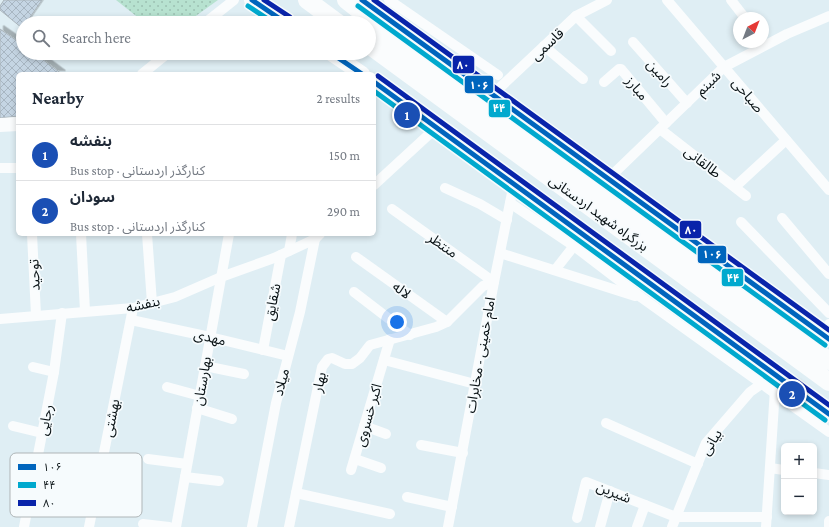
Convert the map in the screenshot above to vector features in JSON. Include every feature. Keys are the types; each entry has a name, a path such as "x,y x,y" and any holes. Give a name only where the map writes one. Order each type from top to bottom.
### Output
{"highway":[{"path":"332,0 354,16"},
{"path":"346,0 366,16"},
{"path":"308,1 328,16"},
{"path":"376,24 474,102"},
{"name":"بزرگراه شهید اردستانی","path":"376,31 826,359"},
{"name":"بزرگراه شهید اردستانی","path":"376,50 829,382"}],"main road":[{"path":"252,0 276,16"},
{"path":"362,0 393,6 492,95 608,179 827,332"},
{"path":"341,60 359,72"},
{"path":"376,83 514,183 578,240 699,319 829,414"}],"street":[{"path":"214,16 234,0"},
{"name":"قاسمی","path":"492,95 576,16 607,0"},
{"name":"صباحی","path":"667,0 829,190"},
{"path":"732,0 741,12"},
{"path":"393,6 498,75"},
{"path":"576,16 611,51"},
{"name":"شبنم","path":"769,42 829,16"},
{"name":"رامین","path":"633,42 687,103"},
{"path":"544,46 582,79"},
{"name":"شبنم","path":"608,179 724,68 757,48"},
{"path":"144,72 159,60"},
{"name":"مبارز","path":"604,82 619,69 621,69 664,126"},
{"path":"0,125 16,124"},
{"name":"طالقانی","path":"664,126 746,196"},
{"path":"376,183 437,127"},
{"path":"735,187 786,140"},
{"path":"0,168 16,168"},
{"name":"امام خمینی - مخابرات","path":"448,527 514,183"},
{"path":"445,188 480,204 507,220"},
{"path":"510,203 578,240 642,298 829,432"},
{"name":"منتظر","path":"392,209 494,282"},
{"path":"782,218 829,274"},
{"path":"741,222 829,313"},
{"name":"توحید","path":"32,236 36,315"},
{"path":"81,236 86,312"},
{"path":"147,236 152,303"},
{"name":"بهارستان","path":"176,527 229,236"},
{"name":"شقایق","path":"263,350 285,253 291,236"},
{"name":"بنفشه","path":"0,318 133,308 175,297 221,277 285,253 313,237"},
{"name":"میلاد","path":"252,527 276,403 300,312 313,237"},
{"path":"555,270 578,240"},
{"path":"500,253 642,298"},
{"name":"لاله","path":"356,257 447,322"},
{"name":"بهار","path":"289,527 322,367 328,359 332,358 345,364 352,364 360,358 370,345 410,335 447,322 483,286 494,282"},
{"path":"354,292 410,335"},
{"name":"بهشتی","path":"104,453 133,308"},
{"name":"رجایی","path":"38,453 54,372 62,313"},
{"path":"692,334 699,319"},
{"name":"مهدی","path":"131,320 288,356"},
{"name":"اکبر خسروی","path":"351,470 390,340"},
{"path":"384,360 475,384"},
{"path":"205,366 244,374"},
{"path":"33,367 54,372"},
{"path":"676,517 767,522 775,374"},
{"name":"بیانی","path":"672,527 706,443 750,392 775,374"},
{"path":"167,387 200,396"},
{"path":"197,408 232,419"},
{"path":"606,423 698,464"},
{"path":"12,426 42,433"},
{"path":"364,426 386,434"},
{"path":"421,445 463,453"},
{"path":"148,459 187,464"},
{"path":"355,459 381,468"},
{"path":"770,468 781,470"},
{"path":"817,473 829,475"},
{"path":"185,477 219,482"},
{"name":"شیرین","path":"578,518 586,482 676,517"},
{"path":"600,527 610,491"},
{"path":"296,493 390,514"},
{"path":"407,497 452,507"},
{"path":"637,527 645,505"},
{"name":"رجایی","path":"24,527 26,517"},
{"name":"بهشتی","path":"89,527 91,517"},
{"path":"829,521 829,527"},
{"path":"143,524 168,527"}],"green space":[{"path":"116,0 218,0 196,16 136,16"}],"building":[{"path":"4,0 42,0 31,16 16,16 16,23 0,10 0,6"},
{"path":"0,29 16,40 16,60 43,60 59,72 16,72 16,116 0,118"}],"transit line":[{"name":"۱۰۶","path":"252,0 276,16"},
{"name":"۸۰","path":"264,0 288,16"},
{"name":"۱۰۶","path":"362,0 829,339"},
{"name":"۸۰","path":"374,0 829,330"},
{"name":"۴۴","path":"248,6 263,16"},
{"name":"۴۴","path":"358,6 372,16"},
{"name":"۴۴","path":"376,19 825,345"},
{"name":"۱۰۶","path":"341,60 359,72"},
{"name":"۸۰","path":"378,76 829,405"},
{"name":"۱۰۶","path":"376,83 829,414"},
{"name":"۴۴","path":"376,92 825,420"}],"place":[{"name":"بنفشه","path":"407,115"},
{"name":"سودان","path":"792,394"}]}
